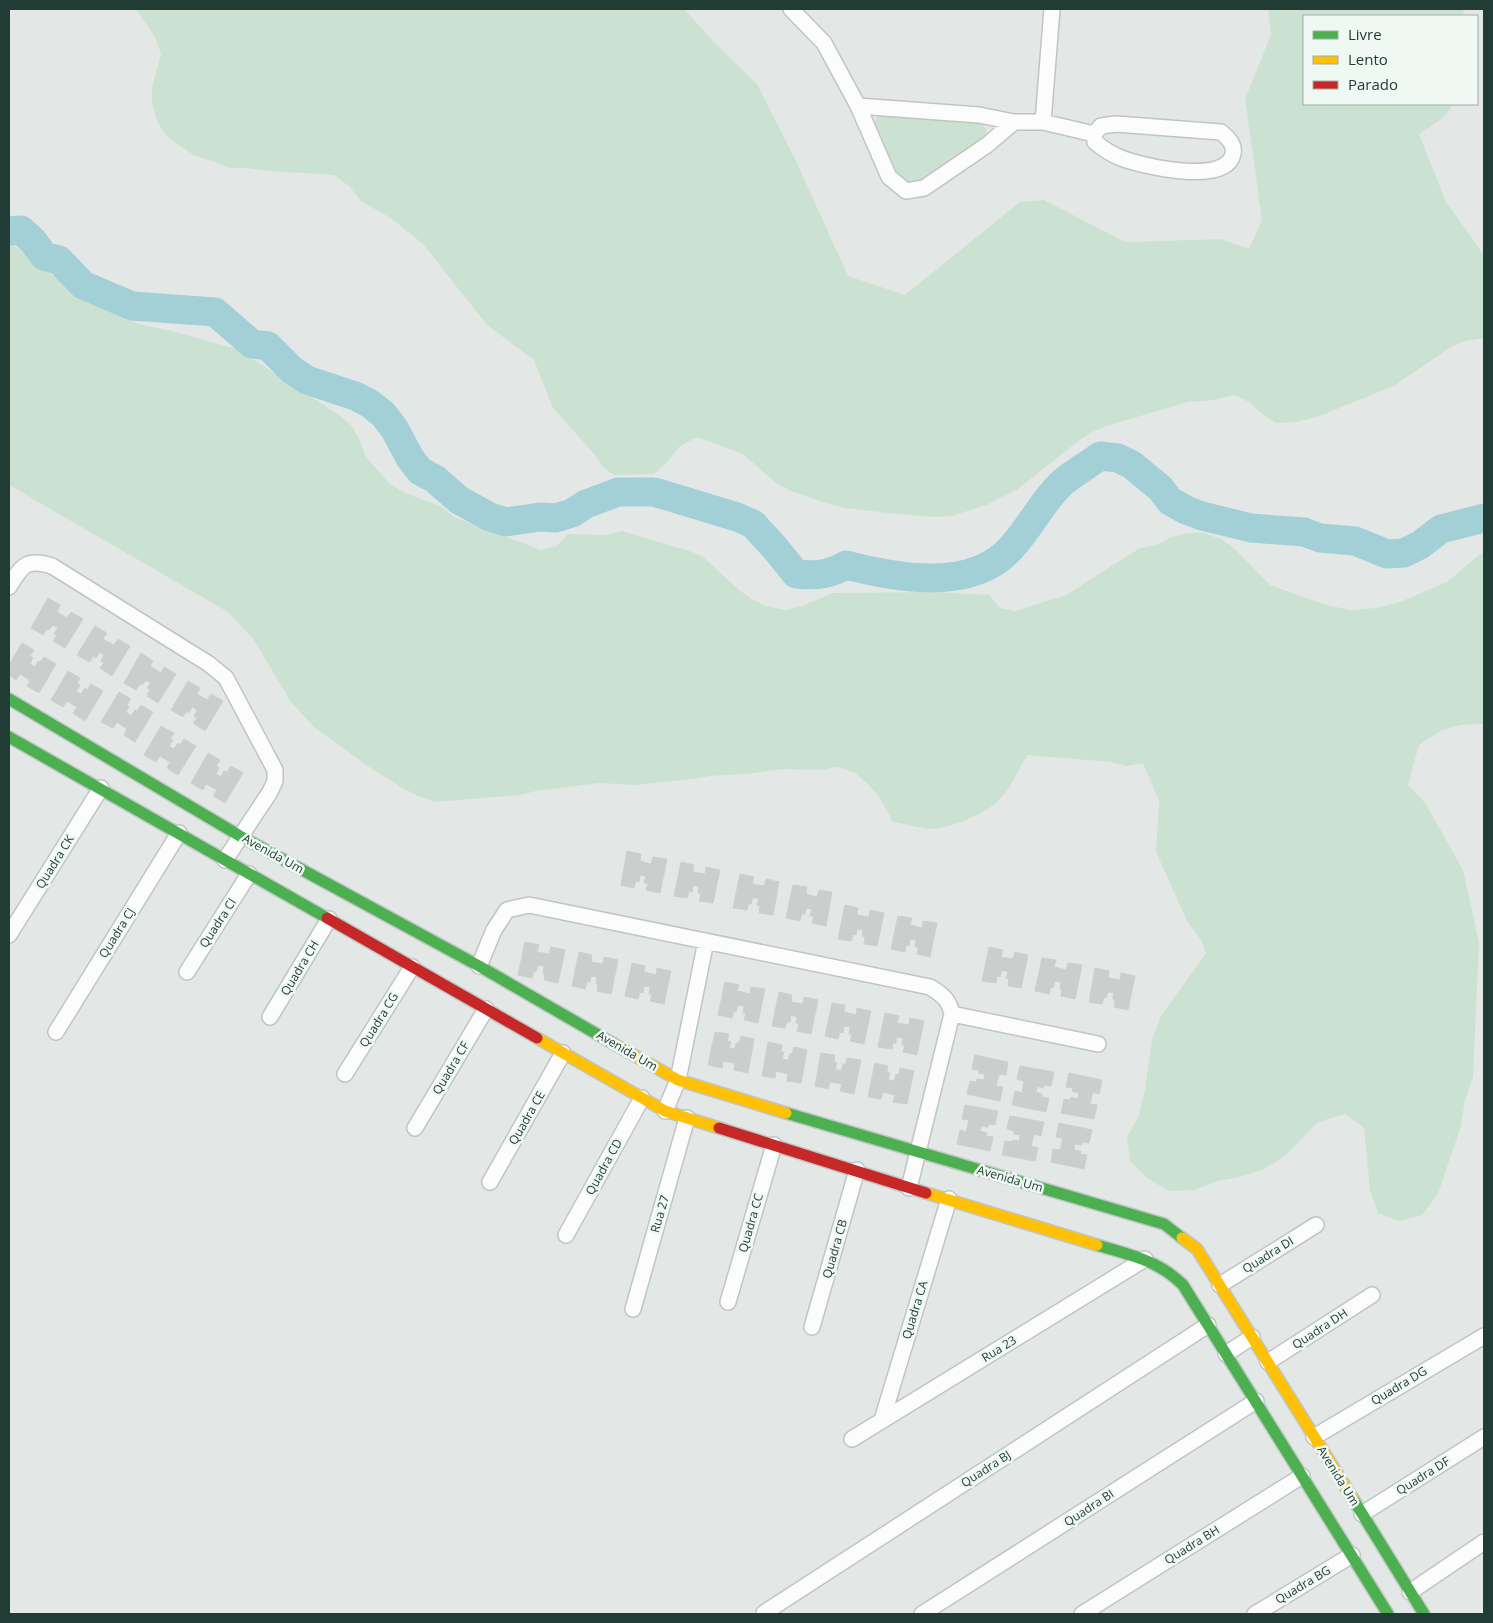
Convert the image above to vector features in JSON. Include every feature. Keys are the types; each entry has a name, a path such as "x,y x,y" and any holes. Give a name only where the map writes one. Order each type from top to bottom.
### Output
{"street":[{"path":"792,9 824,44 858,106 889,177 906,191 924,188 987,145 1014,122"},
{"path":"1043,122 1052,9"},
{"path":"858,106 979,115 1014,122 1043,122 1094,134"},
{"path":"1116,124 1221,132 1230,139 1234,148 1233,156 1226,166 1216,170 1203,172 1170,170 1120,158 1106,151 1095,142 1094,134 1101,126 1116,124"},
{"path":"9,587 18,571 26,564 38,561 52,566 210,664 226,678 275,770 275,781 270,792 225,860"},
{"name":"Avenida Um","path":"9,700 240,836 479,966 678,1080 918,1153 1164,1224 1197,1249 1424,1614"},
{"path":"11,743 101,788 666,1111 910,1188 1145,1258 1170,1272 1183,1285 1388,1614"},
{"name":"Quadra CK","path":"9,935 101,788"},
{"name":"Quadra CJ","path":"56,1032 179,833"},
{"name":"Quadra CI","path":"187,972 249,874"},
{"path":"479,966 494,930 507,910 529,905 930,987 943,995 949,1002 952,1014 910,1188"},
{"name":"Quadra CH","path":"270,1018 329,919"},
{"path":"666,1111 678,1080 706,941"},
{"name":"Quadra CG","path":"345,1074 412,967"},
{"name":"Quadra CF","path":"415,1128 486,1009"},
{"path":"952,1014 1098,1044"},
{"name":"Quadra CE","path":"490,1182 563,1053"},
{"name":"Quadra CD","path":"566,1235 642,1098"},
{"name":"Rua 27","path":"633,1309 687,1118"},
{"name":"Quadra CC","path":"728,1302 774,1145"},
{"name":"Quadra CB","path":"812,1327 857,1170"},
{"name":"Quadra CA","path":"882,1420 948,1199"},
{"name":"Quadra DI","path":"1220,1285 1316,1225"},
{"name":"Rua 23","path":"852,1439 1145,1258"},
{"name":"Quadra DH","path":"1268,1362 1372,1295"},
{"name":"Quadra BJ","path":"764,1613 1208,1326"},
{"name":"Quadra DG","path":"1314,1437 1484,1336"},
{"path":"1226,1354 1252,1337"},
{"name":"Quadra BI","path":"922,1614 1256,1401"},
{"name":"Quadra DF","path":"1362,1514 1484,1437"},
{"name":"Quadra BH","path":"1082,1614 1302,1476"},
{"path":"1410,1592 1484,1542"},
{"name":"Quadra BG","path":"1255,1614 1352,1555"}],"green space":[{"path":"136,9 684,9 715,43 757,84 796,161 848,276 905,295 1020,202 1044,200 1125,242 1221,239 1249,249 1262,220 1245,99 1271,35 1268,9 1464,9 1463,15 1303,15 1303,105 1452,105 1443,118 1419,134 1446,202 1484,255 1484,338 1464,341 1448,349 1394,386 1317,417 1296,422 1277,423 1262,414 1249,402 1234,395 1214,400 1188,402 1106,426 1090,433 1076,443 1018,489 986,505 952,516 933,517 898,514 844,508 826,503 791,491 776,483 743,454 697,437 679,447 654,474 614,475 602,466 595,455 553,408 534,360 487,325 423,244 392,219 361,201 349,186 334,175 229,168 195,156 166,136 157,121 152,103 152,87 161,54 155,37"},
{"path":"883,113 981,122 987,131 986,138 923,182 908,184 898,178 894,172 874,124 877,117"},
{"path":"9,244 22,250 92,304 139,324 237,349 339,415 352,426 366,457 390,484 405,493 440,506 454,517 541,550 557,546 568,534 607,535 622,531 702,556 739,590 753,600 769,607 786,610 802,606 833,593 937,592 989,595 1000,608 1015,611 1066,595 1140,548 1156,545 1172,537 1188,533 1204,533 1221,539 1235,549 1270,585 1326,605 1351,610 1376,608 1400,602 1447,582 1484,551 1484,724 1456,726 1442,730 1419,745 1408,785 1426,804 1463,870 1479,942 1473,1077 1465,1100 1461,1126 1438,1194 1422,1215 1399,1221 1378,1213 1370,1190 1364,1128 1345,1114 1318,1122 1285,1156 1264,1169 1240,1177 1218,1181 1194,1190 1169,1191 1147,1178 1130,1161 1127,1137 1139,1115 1145,1090 1152,1039 1161,1016 1206,953 1201,940 1187,921 1156,852 1159,801 1143,763 1127,766 1110,762 1027,755 1007,790 992,806 976,816 957,824 931,829 893,822 880,798 868,784 855,773 837,767 820,770 783,769 636,785 599,783 536,791 520,795 435,802 401,787 369,767 314,727 291,702 254,640 228,612 9,485"}],"building":[{"path":"48,598 60,605 57,612 67,618 71,612 83,619 65,648 53,641 57,635 54,634 58,628 53,625 43,635 31,628"},
{"path":"95,626 107,633 103,639 114,645 118,639 130,646 112,676 100,668 104,663 101,661 104,655 99,652 96,658 93,656 90,662 77,655"},
{"path":"22,643 34,650 30,656 33,658 30,664 35,667 38,661 40,662 44,657 56,664 39,693 27,686 30,680 20,674 16,680 9,675 9,665"},
{"path":"141,653 153,661 150,666 161,673 164,667 176,674 158,703 147,696 150,690 147,688 151,683 146,680 136,690 124,683"},
{"path":"68,671 80,678 77,684 80,685 76,691 81,694 91,684 103,691 85,721 73,713 77,707 67,701 63,707 51,700"},
{"path":"188,681 200,688 197,694 207,700 211,694 223,701 205,731 193,723 197,718 194,716 197,710 192,707 189,713 186,711 183,717 171,710"},
{"path":"119,692 131,699 127,705 129,707 126,712 131,716 141,705 153,712 135,742 124,735 127,729 117,722 113,728 101,722"},
{"path":"161,726 174,733 170,739 173,740 169,746 174,749 184,739 196,746 178,775 167,768 170,762 160,756 156,762 144,755"},
{"path":"208,753 220,760 216,766 219,768 216,774 221,777 224,771 227,772 231,766 243,773 225,803 213,796 217,790 206,784 203,790 191,783"},
{"path":"627,851 641,854 640,861 651,864 653,857 667,859 660,893 646,890 648,883 644,883 646,876 640,875 639,882 636,881 634,888 621,885"},
{"path":"681,862 694,865 693,872 705,874 706,867 720,870 713,903 699,901 701,894 698,893 699,887 693,885 692,892 689,891 687,898 674,896"},
{"path":"740,874 754,877 752,884 764,886 766,879 779,882 773,915 759,913 760,906 757,905 759,899 753,897 751,904 748,904 747,910 733,908"},
{"path":"793,885 807,887 806,894 817,897 819,890 832,892 826,926 812,923 814,916 810,916 812,909 806,908 805,914 802,914 800,921 786,918"},
{"path":"845,905 858,908 857,915 869,917 870,910 884,913 877,946 864,944 863,930 857,929 856,935 853,934 851,941 838,939"},
{"path":"898,916 912,918 910,925 922,928 923,921 937,923 930,957 917,954 916,940 910,939 909,946 906,945 905,952 891,949"},
{"path":"525,942 539,945 537,952 549,954 551,947 565,950 558,983 544,980 544,966 538,965 532,978 518,975"},
{"path":"989,947 1003,950 1001,957 1013,959 1015,952 1028,955 1021,988 1008,986 1009,979 1006,978 1008,972 1002,970 1000,977 997,976 996,983 982,981"},
{"path":"579,952 592,955 591,962 603,964 604,957 618,960 611,994 597,991 597,977 591,976 590,982 587,982 585,989 572,986"},
{"path":"1042,958 1056,960 1054,967 1066,970 1068,963 1082,965 1075,999 1061,996 1061,982 1055,981 1049,994 1035,991"},
{"path":"632,963 645,966 644,972 656,975 657,968 671,971 664,1004 650,1001 652,995 649,994 650,987 644,986 643,993 640,992 638,999 625,996"},
{"path":"1095,968 1109,971 1108,978 1120,980 1121,973 1135,976 1128,1010 1114,1007 1114,993 1108,992 1102,1004 1089,1002"},
{"path":"725,982 739,985 737,991 750,994 751,987 765,989 758,1023 744,1020 746,1013 743,1013 744,1006 738,1005 732,1018 718,1015"},
{"path":"779,992 792,995 791,1002 803,1004 804,997 818,1000 811,1034 797,1031 799,1024 796,1023 797,1017 791,1015 790,1022 787,1022 785,1028 772,1026"},
{"path":"832,1003 845,1005 844,1012 856,1015 857,1008 871,1011 864,1044 850,1041 852,1035 849,1034 850,1027 844,1026 843,1033 840,1032 838,1039 825,1036"},
{"path":"885,1013 899,1016 897,1023 909,1025 910,1018 924,1021 917,1055 903,1052 905,1045 902,1045 903,1038 897,1037 892,1049 878,1047"},
{"path":"715,1032 729,1034 727,1041 731,1042 729,1048 735,1049 736,1043 739,1043 741,1036 754,1039 748,1073 734,1070 735,1063 723,1061 722,1068 708,1065"},
{"path":"768,1042 782,1045 781,1052 784,1052 782,1059 788,1060 794,1047 807,1050 801,1083 787,1081 788,1074 776,1071 775,1078 762,1076"},
{"path":"821,1053 835,1055 834,1062 837,1063 835,1069 841,1071 843,1064 846,1064 847,1058 861,1060 854,1094 840,1091 842,1084 830,1082 828,1089 815,1086"},
{"path":"975,1055 1008,1062 1006,1075 999,1074 996,1086 1003,1087 1000,1101 967,1094 970,1081 984,1080 985,1074 978,1073 979,1070 972,1069"},
{"path":"875,1063 888,1066 887,1073 890,1073 888,1080 894,1081 896,1074 899,1075 900,1068 914,1071 907,1104 893,1102 895,1095 883,1092 881,1099 868,1097"},
{"path":"1020,1066 1054,1072 1051,1086 1044,1085 1043,1088 1037,1086 1036,1092 1042,1094 1042,1097 1049,1098 1046,1112 1012,1105 1015,1091 1022,1093 1024,1081 1017,1079"},
{"path":"1069,1073 1102,1080 1099,1094 1093,1092 1090,1104 1097,1105 1094,1119 1061,1113 1064,1099 1070,1100 1071,1097 1078,1099 1079,1093 1072,1091 1073,1088 1066,1087"},
{"path":"965,1105 998,1111 995,1125 981,1126 980,1131 987,1133 986,1136 993,1137 990,1151 957,1144 960,1130 966,1132 969,1120 962,1119"},
{"path":"1010,1116 1044,1122 1041,1136 1034,1134 1031,1146 1038,1148 1035,1161 1002,1155 1005,1141 1019,1141 1020,1135 1014,1134 1014,1131 1007,1129"},
{"path":"1059,1123 1092,1130 1089,1143 1075,1144 1074,1150 1081,1151 1080,1154 1087,1155 1084,1169 1051,1162 1053,1149 1060,1150 1063,1138 1056,1137"}],"waterway":[{"path":"9,231 21,230 33,241 44,256 59,260 83,285 132,306 215,312 252,344 268,346 292,370 307,380 355,396 369,403 383,414 394,428 410,458 420,471 435,479 459,500 490,517 506,522 540,517 556,518 572,513 586,504 618,492 654,492 737,517 753,524 796,574 822,574 846,565 910,577 933,578 955,576 976,571 995,562 1018,540 1056,489 1100,456 1118,458 1132,465 1160,488 1170,501 1202,516 1251,528 1304,532 1320,538 1355,541 1387,554 1404,553 1420,545 1441,529 1484,518"}],"traffic: fast":[{"path":"9,699 240,836 479,966 614,1044"},
{"path":"9,737 327,918"},
{"path":"786,1113 1164,1224 1182,1238"},
{"path":"1097,1245 1132,1255 1154,1264 1183,1285 1388,1614"},
{"path":"1353,1499 1424,1614"}],"traffic: slow":[{"path":"537,1038 665,1111 719,1128"},
{"path":"614,1044 678,1080 786,1113"},
{"path":"926,1193 1097,1245"},
{"path":"1182,1238 1197,1249 1353,1499"}],"traffic: jam":[{"path":"327,918 537,1038"},
{"path":"719,1128 926,1193"}]}
